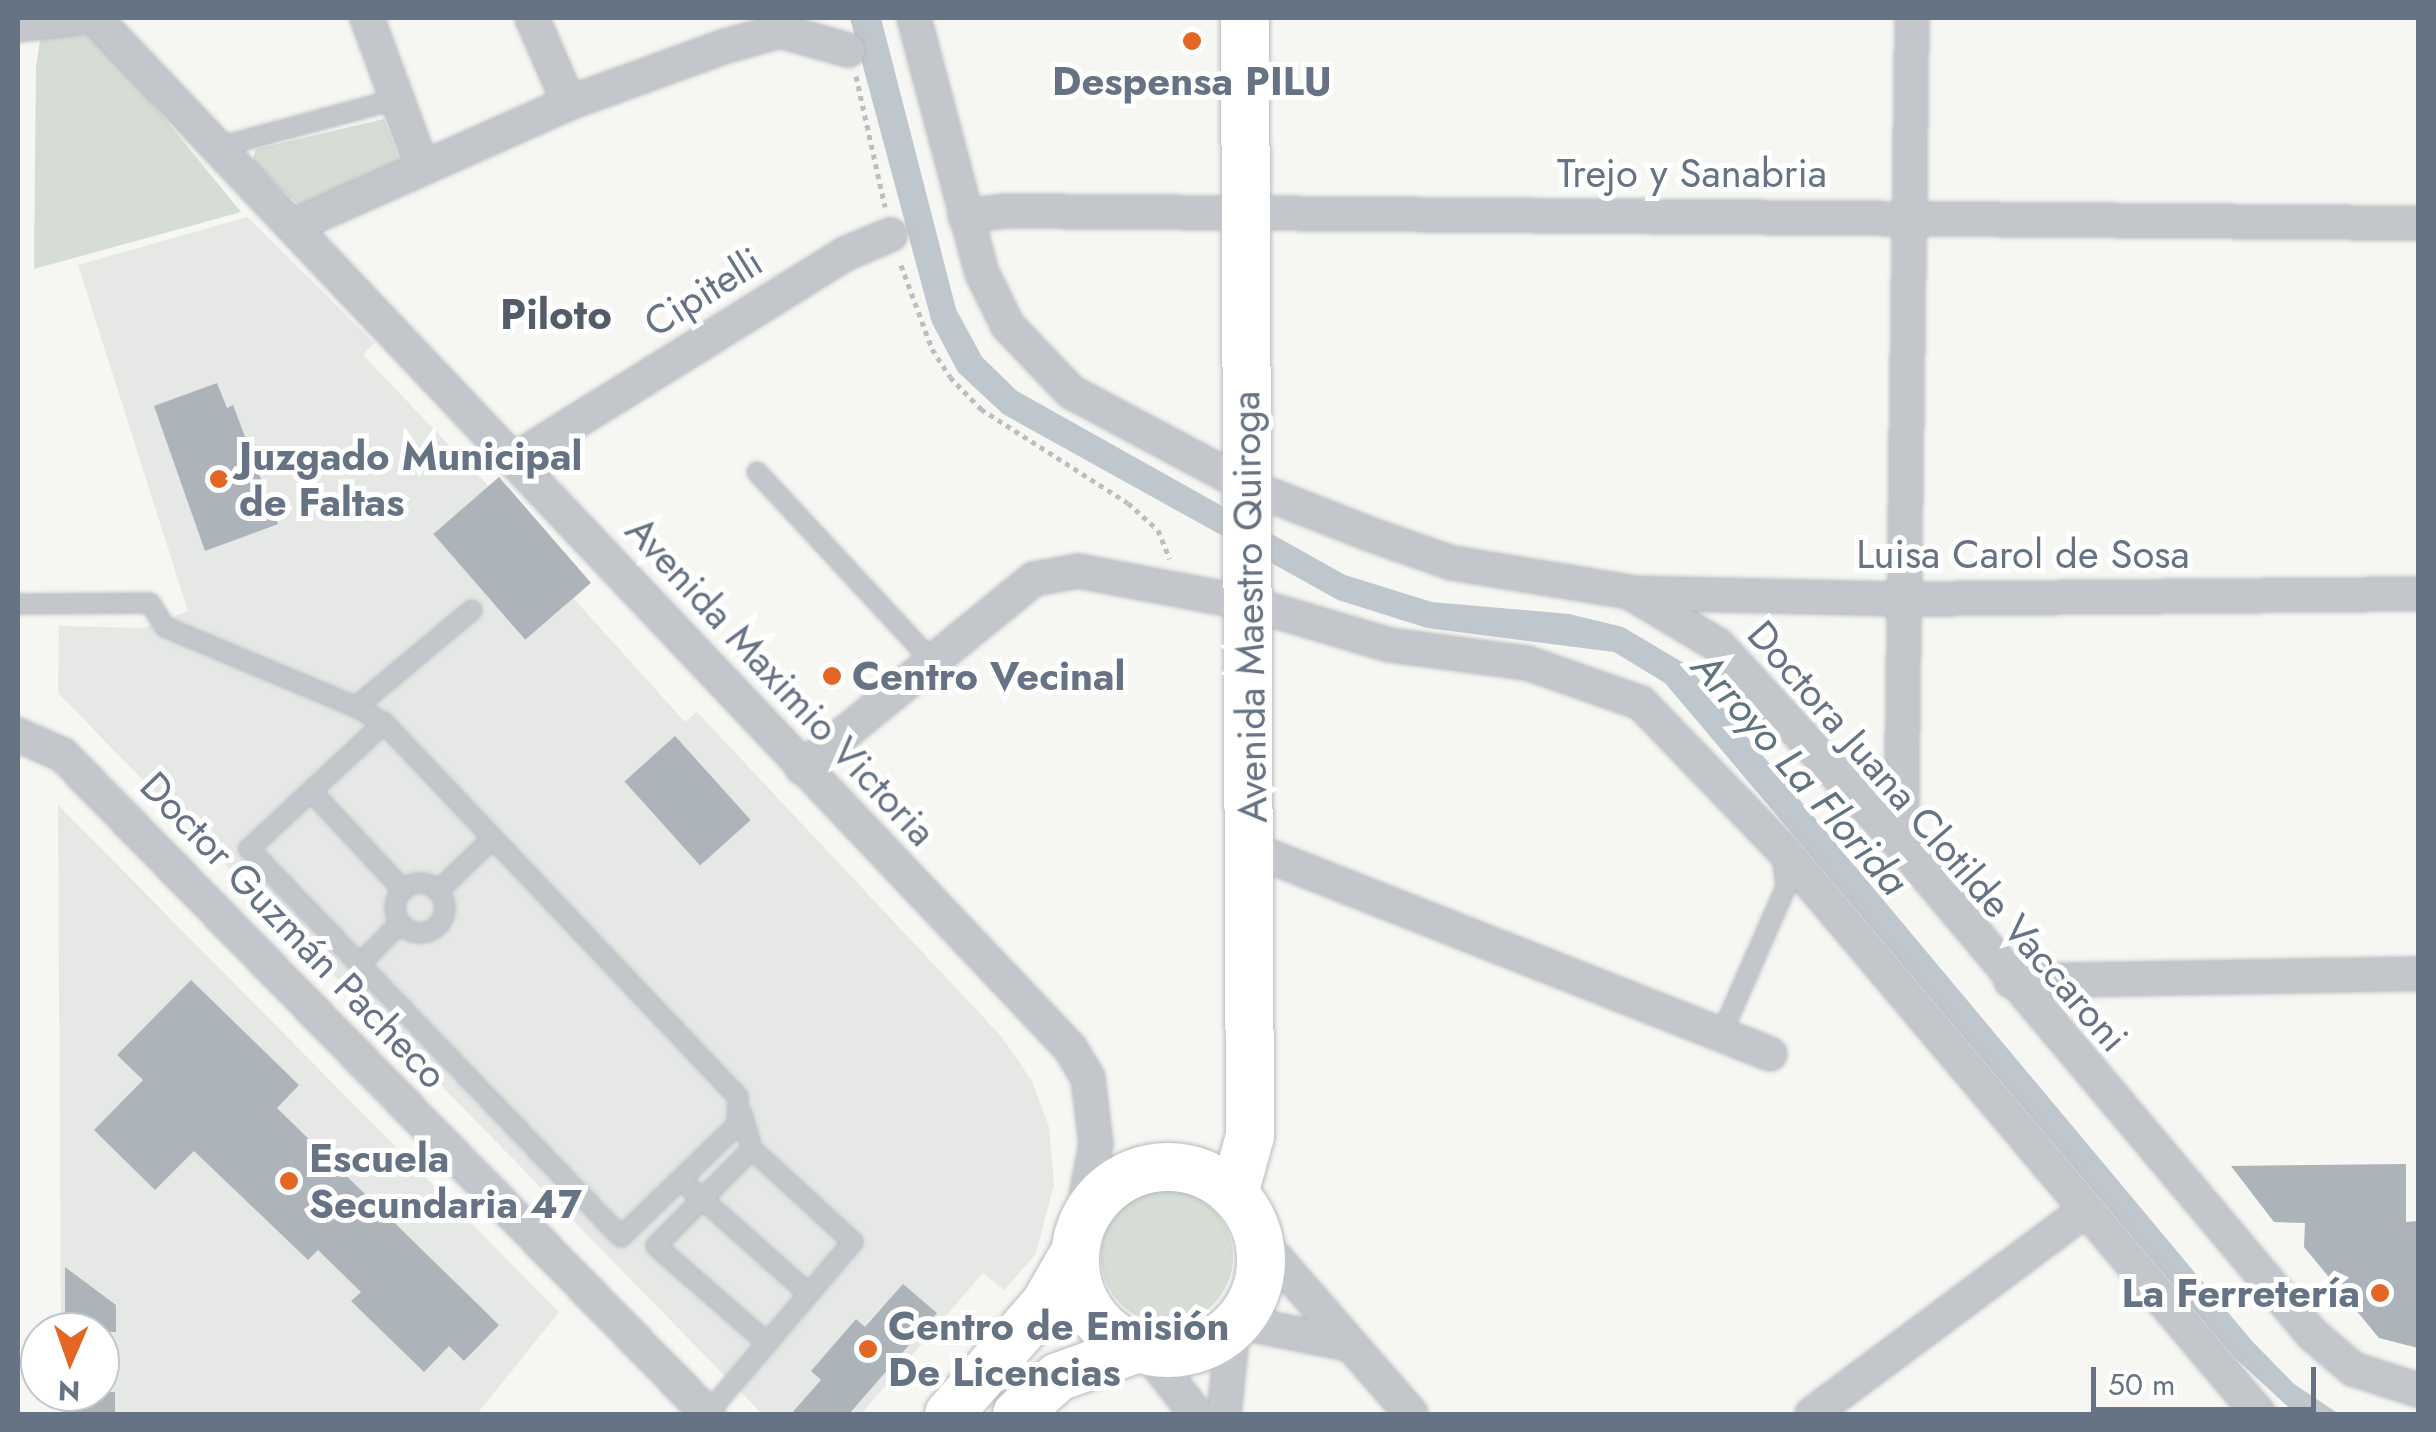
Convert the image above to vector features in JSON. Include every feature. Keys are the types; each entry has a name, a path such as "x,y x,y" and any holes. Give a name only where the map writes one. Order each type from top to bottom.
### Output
{"main road":[{"name":"Avenida Maestro Quiroga","path":"1234,1194 1250,1136 1252,849 1245,18"},
{"path":"949,1414 1045,1304 1077,1240 1111,1186 1134,1173 1187,1169 1234,1194 1260,1240 1259,1283 1236,1325 1193,1350 1142,1350 1058,1377 1017,1414"},
{"path":"1077,1240 1090,1311 1142,1350"}],"street":[{"path":"18,25 78,18"},
{"name":"Avenida Maximio Victoria","path":"96,18 1070,1048 1088,1078 1096,1144 1077,1240"},
{"path":"367,18 422,167"},
{"path":"532,18 569,103"},
{"name":"Doctora Juana Clotilde Vaccaroni","path":"914,18 982,274 1008,326 1070,392 1247,500 1452,564 1628,592 1718,645 1901,845 2312,1334 2353,1369 2418,1390"},
{"path":"1901,845 1912,18"},
{"path":"293,226 569,103 780,31 848,50"},
{"name":"Trejo y Sanabria","path":"965,216 1245,212 2418,223"},
{"name":"Cipitelli","path":"514,460 847,253 890,235"},
{"path":"802,768 1034,579 1078,571 1248,589 1390,645 1526,663 1641,703 1782,850 2084,1212 2259,1414"},
{"name":"Luisa Carol de Sosa","path":"1628,592 1906,599 2418,594"},
{"name":"Doctor Guzmán Pacheco","path":"18,735 64,754 708,1414"},
{"path":"1252,849 1770,1054"},
{"path":"2011,980 2418,974"},
{"path":"1812,1414 2084,1212"},
{"path":"1260,1240 1410,1414"},
{"path":"1224,1414 1236,1325 1348,1344"},
{"path":"1142,1350 1196,1414"}],"lane":[{"path":"218,147 397,99"},
{"path":"757,472 932,661"},
{"path":"18,604 150,603 165,627 384,723 730,1086 752,1150 853,1242 708,1414"},
{"path":"356,708 472,610"},
{"path":"384,723 249,849 621,1238 742,1113"},
{"path":"312,792 403,890"},
{"path":"438,891 493,838"},
{"path":"1721,1035 1786,887 1782,850"},
{"path":"418,883 438,891 445,906 436,927 413,932 400,923 395,909 403,890 418,883"},
{"path":"360,964 400,923"},
{"path":"752,1150 656,1246 767,1343"},
{"path":"681,1180 809,1294"}],"shaded area":[{"path":"850,18 881,18 956,309 982,357 1017,391 1345,575 1432,602 1569,614 1623,627 1687,665 2252,1341 2294,1384 2339,1414 2296,1414 2235,1358 1665,683 1614,652 1427,628 1338,600 1003,414 958,372 932,323"},
{"path":"60,29 83,30 102,42 241,212 34,269 36,67 40,41"},
{"path":"384,119 400,162 302,208 252,161 256,149"},
{"path":"248,217 374,343 363,355 488,486 499,477 591,583 574,599 685,722 697,712 1001,1036 1032,1081 1049,1127 1054,1184 1036,1254 1004,1290 983,1273 861,1414 762,1414 58,693 59,626 144,628 188,611 78,265"},
{"path":"58,805 559,1312 477,1414 61,1414 120,1412 120,1312 61,1312"},
{"path":"1167,1191 1192,1196 1214,1210 1228,1232 1233,1257 1228,1282 1214,1304 1192,1318 1167,1323 1142,1318 1120,1304 1106,1282 1101,1257 1106,1232 1120,1210 1142,1196"}],"building":[{"name":"Juzgado Municipal de Faltas","path":"217,383 227,408 233,405 278,524 205,551 154,406"},
{"path":"499,477 591,583 525,640 433,534"},
{"path":"675,736 751,820 700,865 624,782"},
{"name":"Escuela Secundaria 47","path":"191,980 299,1085 277,1108 499,1325 464,1361 449,1346 424,1372 351,1301 361,1292 318,1250 308,1260 194,1151 155,1190 94,1130 143,1080 117,1055"},
{"name":"La Ferretería","path":"2406,1164 2406,1222 2418,1221 2418,1348 2379,1338 2304,1247 2305,1223 2274,1222 2231,1166"},
{"path":"65,1267 116,1305 116,1312 65,1312"},
{"name":"Centro de Emisión De Licencias","path":"903,1284 937,1313 849,1414 791,1414 821,1380 811,1371 856,1319 865,1327"},
{"path":"65,1412 115,1412 115,1414"}],"place":[{"name":"Despensa PILU","path":"1192,41"},
{"name":"Juzgado Municipal de Faltas","path":"219,479"},
{"name":"Centro Vecinal","path":"832,676"},
{"name":"Escuela Secundaria 47","path":"289,1181"},
{"name":"La Ferretería","path":"2380,1293"},
{"name":"Centro de Emisión De Licencias","path":"868,1349"}],"district":[{"name":"Piloto","path":"556,315"}],"water label":[{"name":"Arroyo La Florida","path":"1800,774"}]}
